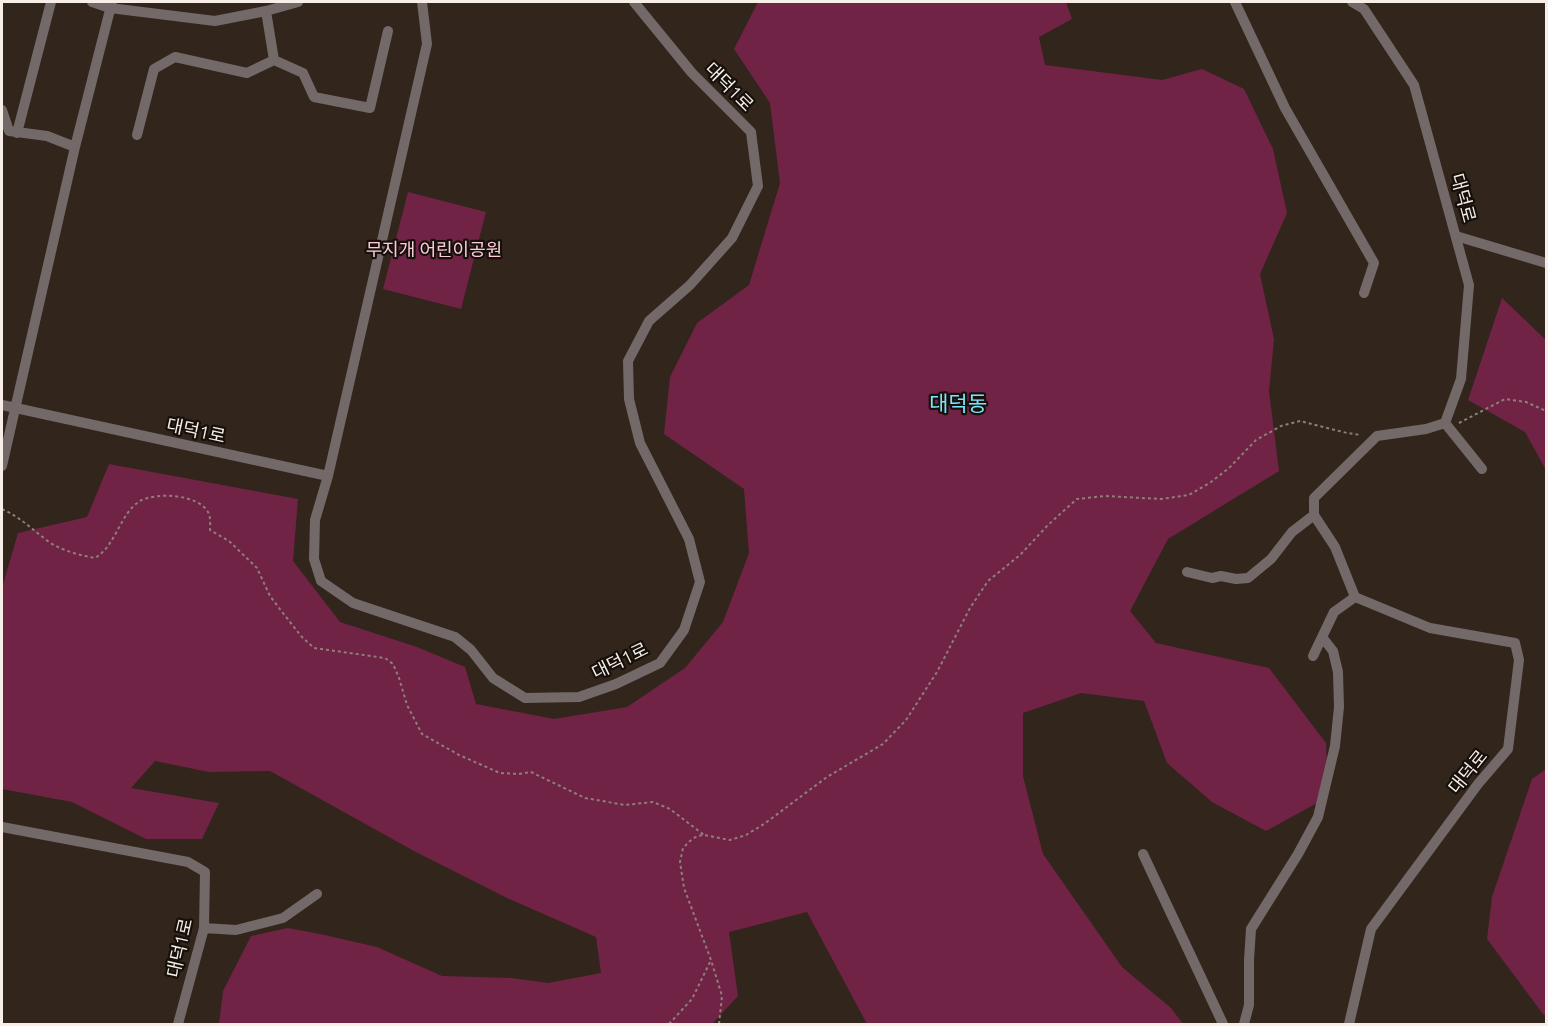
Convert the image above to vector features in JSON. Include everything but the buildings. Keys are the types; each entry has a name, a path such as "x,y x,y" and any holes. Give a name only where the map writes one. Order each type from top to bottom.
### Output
{"street":[{"path":"17,133 51,2"},
{"path":"92,2 215,21 298,2"},
{"path":"328,476 427,44 422,2"},
{"name":"대덕1로","path":"2,405 328,476 315,520 314,559 321,581 353,603 455,638 471,650 493,678 525,698 579,698 616,684 660,663 684,630 700,582 689,539 640,443 629,399 627,361 650,321 690,285 732,238 758,186 751,132 692,74 634,2"},
{"path":"1235,2 1285,108 1374,263 1364,293"},
{"name":"대덕로","path":"1352,2 1364,9 1414,85 1469,285 1461,380 1447,425"},
{"path":"2,466 75,147 111,5"},
{"path":"266,11 274,60"},
{"path":"137,135 154,69 175,57 247,72 274,60 303,73 314,98 370,108 388,31"},
{"path":"2,110 9,130 47,136 75,147"},
{"path":"1456,236 1546,263"},
{"path":"1313,656 1334,612 1355,597 1335,547 1314,515 1314,498 1377,436 1447,425 1482,469"},
{"path":"1187,572 1212,578 1221,576 1236,579 1248,578 1271,559 1292,532 1314,515"},
{"name":"대덕로","path":"1349,1024 1371,929 1478,784 1508,749 1519,660 1515,643 1430,628 1355,597"},
{"path":"1244,1024 1249,1005 1251,929 1298,854 1318,817 1335,746 1339,707 1338,672 1333,651 1322,637"},
{"name":"대덕1로","path":"2,827 188,862 205,872 204,928 178,1024"},
{"path":"1143,854 1223,1024"},
{"path":"204,928 236,930 283,918 317,894"}],"path":[{"path":"1447,425 1505,399 1526,402 1546,411"},
{"path":"719,1024 722,996 684,888 680,862 683,848 697,836 704,835 730,840 746,835 827,777 883,744 906,720 937,672 970,608 988,581 1020,555 1077,499 1105,496 1161,499 1190,495 1229,468 1256,440 1281,426 1300,421 1347,433 1377,436"},
{"path":"2,509 15,514 68,552 95,558 104,553 124,519 139,501 154,497 179,496 195,501 210,515 210,530 229,541 257,568 270,596 301,636 314,648 385,658 393,664 407,705 422,734 459,755 500,773 531,772 585,798 610,804 653,802 670,809 704,835"},
{"path":"669,1024 692,999 711,960"}],"green space":[{"path":"758,2 1066,2 1072,19 1039,37 1045,65 1162,80 1202,69 1244,89 1273,149 1287,213 1260,274 1274,339 1269,391 1279,471 1168,539 1130,611 1156,643 1269,668 1326,743 1328,797 1266,831 1212,802 1167,763 1144,701 1081,693 1023,713 1023,776 1043,854 1122,967 1171,1008 1183,1024 867,1024 807,912 729,932 738,996 712,1024 219,1024 223,991 251,936 288,928 377,947 442,976 511,978 548,983 601,973 596,937 507,898 414,851 270,771 209,772 155,761 131,788 219,803 202,839 146,839 72,802 2,789 2,588 18,533 87,517 109,464 298,499 293,561 340,622 417,647 465,667 476,704 554,719 627,707 685,668 723,622 749,553 744,489 664,434 670,377 697,323 749,285 780,183 770,103 734,49"},
{"name":"무지개 어린이공원","path":"408,192 486,212 461,309 383,289"},
{"path":"1502,298 1546,340 1546,470 1525,432 1468,400"},
{"path":"1546,769 1546,1016 1487,939 1492,897 1532,779"}],"district":[{"name":"대덕동","path":"958,404"}]}
